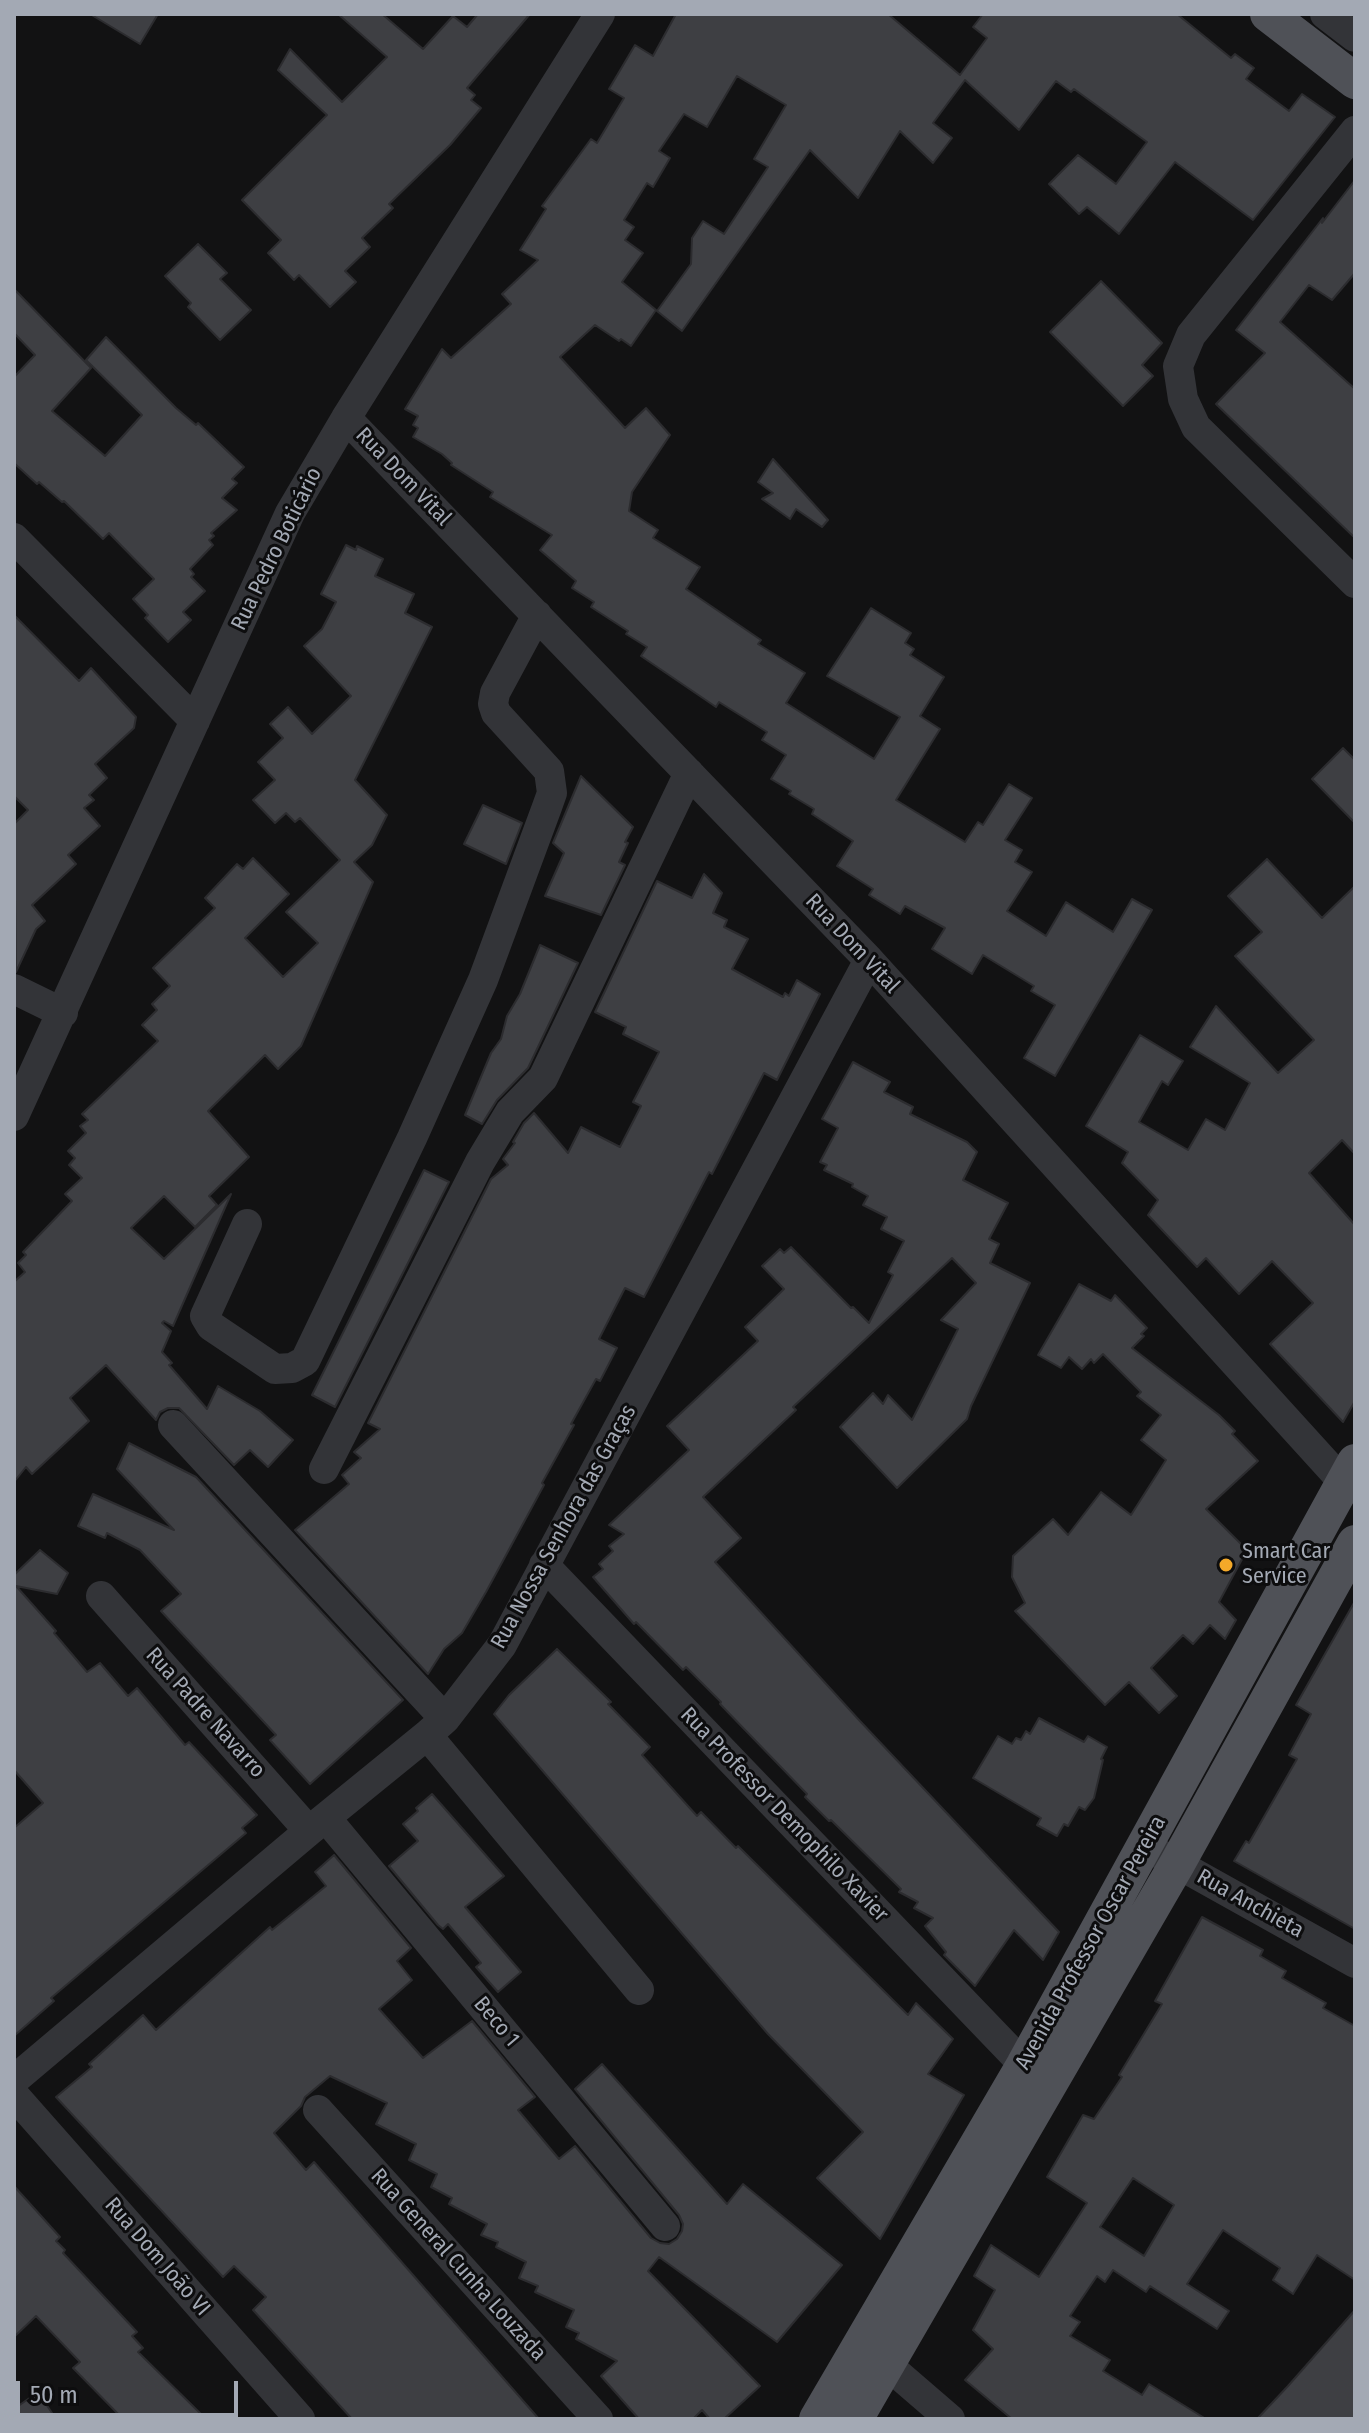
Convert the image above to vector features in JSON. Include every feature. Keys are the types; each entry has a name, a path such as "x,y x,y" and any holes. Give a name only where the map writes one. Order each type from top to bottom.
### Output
{"main road":[{"path":"1268,14 1355,81"},
{"name":"Avenida Professor Oscar Pereira","path":"855,2419 874,2354 1024,2065 1350,1472"},
{"name":"Avenida Professor Oscar Pereira","path":"817,2419 874,2354 1177,1864 1355,1543"}],"street":[{"name":"Rua Pedro Boticário","path":"14,1116 290,513 346,418 600,14"},
{"path":"1325,14 1355,37"},
{"path":"1355,131 1191,335 1178,366 1183,399 1196,427 1355,583"},
{"name":"Rua Dom Vital","path":"346,418 869,960 1350,1472"},
{"path":"14,538 195,721"},
{"path":"247,1224 205,1316 211,1326 275,1369 292,1368 305,1361 412,1138 483,980 552,793 549,771 496,713 493,704 500,681 537,615"},
{"path":"324,1469 480,1162 510,1112 543,1078 689,773"},
{"name":"Rua Nossa Senhora das Graças","path":"14,2080 436,1727 502,1645 869,960"},
{"path":"14,989 63,1013"},
{"path":"173,1425 436,1727 639,1990"},
{"name":"Rua Professor Demophilo Xavier","path":"544,1565 1024,2065"},
{"name":"Rua Padre Navarro","path":"101,1596 318,1824"},
{"name":"Beco 1","path":"318,1824 665,2226"},
{"name":"Rua Anchieta","path":"1145,1846 1355,1963"},
{"name":"Rua Dom João VI","path":"14,2095 300,2419"},
{"name":"Rua General Cunha Louzada","path":"318,2110 598,2419"},
{"path":"874,2354 950,2419"}],"building":[{"path":"90,14 158,14 140,44"},
{"path":"338,14 382,14 423,49 453,16 467,27 478,14 530,14 467,88 475,95 471,100 481,108 450,145 389,204 393,208 362,238 370,247 345,271 356,282 330,307 299,275 294,280 268,253 281,240 242,200 327,115 278,70 290,49 342,102 387,57"},
{"path":"676,14 888,14 960,75 987,38 973,27 983,14 1177,14 1231,58 1235,54 1254,68 1246,79 1289,111 1302,94 1335,117 1253,220 1175,162 1119,234 1087,207 1079,214 1049,184 1078,155 1116,184 1147,142 1074,89 1071,92 1056,81 1019,130 965,80 933,123 952,138 933,163 900,131 858,198 810,150 682,331 657,311 691,264 692,238 703,221 724,234 768,167 754,159 786,105 737,76 707,127 684,114 659,151 670,158 653,187 647,183 624,220 634,227 625,240 643,253 622,282 656,310 631,346 595,325 560,357 625,428 646,408 670,435 632,492 629,511 658,530 653,538 700,567 686,589 761,640 758,644 805,673 786,703 874,759 900,717 827,676 871,608 911,633 905,643 914,649 910,655 944,677 920,716 940,729 896,800 965,842 978,822 983,825 1009,784 1032,798 1005,840 1022,850 1015,862 1032,872 1007,911 1046,936 1066,902 1113,932 1132,899 1152,910 1055,1076 1024,1058 1055,1005 1031,991 1034,986 983,955 972,974 932,949 945,928 905,906 900,914 869,895 873,889 837,866 853,841 812,814 814,809 771,779 786,755 762,740 767,732 719,702 716,707 641,656 647,647 591,607 594,602 572,588 576,581 540,550 552,535 490,497 493,492 451,465 442,454 413,437 418,428 413,425 418,416 405,409 442,349 451,358 511,304 502,294 538,260 520,250 546,209 542,206 591,139 597,143 624,98 609,89 635,45 653,56"},
{"path":"1355,180 1355,273 1332,300 1309,285 1280,322 1355,389 1355,538 1216,404 1265,353 1236,330"},
{"path":"198,244 227,273 220,279 251,310 220,340 188,307 191,303 165,276"},
{"path":"1101,281 1162,343 1142,365 1153,376 1123,406 1050,332"},
{"path":"14,289 91,368 52,411 105,456 142,415 86,360 106,337 176,408 196,425 198,423 244,467 232,479 237,483 222,498 237,510 211,533 214,536 209,540 213,545 190,569 194,574 191,577 205,591 183,612 191,620 168,642 145,618 148,615 133,599 154,579 109,533 103,539 64,501 39,482 37,484 14,463 14,377 35,355 14,333"},
{"path":"773,459 828,520 822,527 796,509 790,519 762,499 773,493 758,482"},
{"path":"346,545 356,550 357,546 383,559 375,576 414,594 405,613 432,627 355,780 387,815 372,845 354,862 373,882 301,1046 278,1069 265,1055 208,1111 249,1157 209,1196 217,1205 195,1227 164,1196 131,1228 164,1259 231,1194 173,1326 164,1321 162,1323 171,1331 162,1352 172,1363 169,1365 207,1409 218,1386 260,1411 293,1440 268,1467 250,1450 234,1465 179,1408 160,1412 156,1420 106,1365 70,1398 89,1421 32,1474 26,1467 14,1482 14,1282 25,1272 18,1263 26,1255 23,1252 72,1201 65,1194 82,1178 69,1165 75,1158 68,1151 86,1133 80,1126 88,1120 82,1114 158,1041 142,1025 157,1010 152,1004 170,986 153,968 215,908 205,898 237,864 243,869 253,858 289,894 245,938 283,977 318,943 286,912 340,860 300,818 295,822 286,813 275,823 253,800 275,780 258,762 283,738 270,724 288,707 312,734 351,696 304,646 322,629 336,602 321,594"},
{"path":"14,615 79,681 91,668 136,717 134,728 95,764 107,778 89,795 94,800 84,808 100,826 68,855 76,864 32,905 45,921 36,929 16,972 14,824 28,810 14,796"},
{"path":"1343,748 1355,760 1355,823 1312,779"},
{"path":"581,776 633,827 619,862 625,865 601,915 545,896 564,853 553,843"},
{"path":"483,805 522,823 506,864 464,844"},
{"path":"1267,859 1322,918 1355,886 1355,1154 1342,1140 1309,1173 1355,1225 1355,1401 1343,1422 1270,1344 1313,1303 1272,1261 1239,1294 1206,1258 1197,1267 1148,1215 1158,1200 1122,1163 1128,1152 1086,1126 1140,1035 1183,1061 1168,1085 1162,1081 1139,1122 1188,1150 1206,1119 1225,1130 1250,1083 1190,1047 1216,1006 1278,1073 1314,1040 1235,956 1262,932 1228,896"},
{"path":"704,874 722,893 713,913 727,920 724,927 748,939 732,969 783,997 785,993 789,996 797,980 820,994 777,1080 764,1073 644,1297 625,1288 599,1339 617,1348 600,1381 596,1379 571,1424 574,1425 542,1483 544,1485 486,1592 462,1633 444,1649 428,1674 295,1530 349,1484 342,1475 361,1458 354,1452 380,1429 368,1423 491,1179 508,1165 503,1159 524,1123 534,1113 568,1153 581,1127 620,1147 641,1106 633,1102 659,1052 623,1034 626,1027 595,1012 657,881 692,898"},
{"path":"540,945 578,963 528,1068 497,1100 482,1124 465,1115"},
{"path":"853,1062 890,1082 884,1092 913,1107 910,1114 967,1142 977,1152 963,1180 1008,1203 989,1239 999,1244 990,1263 1030,1283 967,1419 897,1488 840,1427 873,1393 883,1404 888,1395 912,1420 958,1329 941,1320 976,1283 952,1258 793,1407 796,1410 703,1497 741,1538 715,1562 1059,1932 1043,1960 1014,1930 975,1986 944,1955 946,1952 925,1926 933,1918 914,1908 918,1902 899,1892 901,1889 805,1797 807,1794 721,1702 686,1667 683,1670 636,1622 634,1624 593,1577 603,1569 599,1564 613,1551 609,1546 624,1534 609,1525 689,1450 667,1426 758,1341 745,1327 784,1289 762,1266 780,1249 784,1253 791,1247 869,1323 893,1275 888,1272 904,1241 881,1229 887,1217 863,1205 868,1196 852,1187 853,1184 824,1170 827,1165 820,1162 838,1128 822,1119"},
{"path":"424,1170 449,1182 335,1407 312,1395"},
{"path":"1079,1284 1111,1301 1115,1295 1147,1328 1132,1348 1219,1415 1258,1461 1206,1509 1247,1550 1219,1602 1236,1620 1225,1639 1210,1625 1193,1644 1183,1635 1151,1668 1177,1696 1159,1713 1129,1682 1105,1705 1015,1611 1025,1603 1012,1577 1013,1556 1053,1519 1068,1535 1101,1492 1131,1515 1166,1460 1141,1440 1161,1415 1137,1396 1141,1392 1103,1354 1094,1363 1091,1359 1082,1369 1069,1357 1061,1368 1038,1355"},
{"path":"129,1443 196,1477 403,1700 310,1784 270,1740 276,1735 161,1611 181,1594 140,1550 107,1533 105,1538 78,1526 93,1494 174,1530 117,1469"},
{"path":"40,1550 68,1573 57,1594 16,1586 56,1631 54,1633 87,1672 100,1663 128,1696 137,1688 185,1745 189,1742 257,1815 242,1828 246,1833 51,1998 54,2001 14,2036 14,1828 43,1803 14,1770 14,1575"},
{"path":"1355,1601 1355,1929 1234,1861 1246,1841 1249,1843 1297,1759 1289,1755 1311,1714 1296,1705"},
{"path":"557,1649 611,1702 608,1704 650,1747 642,1755 697,1816 701,1812 736,1848 738,1846 908,2015 916,2003 953,2039 928,2074 964,2095 880,2239 817,2178 863,2132 768,2034 494,1714 509,1695"},
{"path":"1039,1718 1084,1742 1088,1736 1107,1747 1101,1759 1094,1798 1085,1810 1079,1807 1068,1826 1064,1824 1057,1836 1037,1825 1041,1818 973,1778 998,1736 1012,1744 1016,1738 1021,1740 1026,1731 1030,1734"},
{"path":"432,1794 504,1876 465,1907 521,1972 498,1992 476,1967 481,1963 448,1924 443,1929 438,1925 389,1866 418,1841 403,1824"},
{"path":"334,1855 411,1948 397,1961 412,1980 379,2009 423,2058 472,2021 535,2097 518,2110 559,2159 575,2146 651,2238 669,2244 682,2231 679,2215 575,2089 602,2064 727,2204 743,2184 842,2265 777,2342 659,2257 648,2271 760,2386 724,2419 710,2419 702,2410 693,2419 639,2419 601,2376 617,2361 576,2339 579,2333 566,2327 574,2310 535,2292 538,2286 519,2278 526,2262 496,2247 498,2242 481,2235 487,2224 449,2204 452,2198 431,2187 437,2174 409,2160 416,2144 376,2124 387,2103 330,2076 305,2097 301,2106 274,2133 306,2170 314,2162 539,2419 352,2419 253,2310 266,2297 234,2266 223,2277 56,2097 92,2067 89,2064 143,2015 156,2030 270,1927 272,1930 326,1886 315,1872"},
{"path":"1202,1917 1263,1950 1260,1956 1286,1971 1282,1978 1326,2003 1323,2008 1355,2026 1355,2280 1317,2255 1293,2294 1273,2280 1280,2268 1223,2230 1187,2284 1229,2311 1217,2329 1150,2286 1146,2292 1113,2270 1105,2282 1097,2276 1070,2316 1080,2322 1070,2336 1110,2360 1103,2371 1142,2395 1149,2384 1206,2419 1012,2419 965,2380 993,2349 973,2330 995,2290 974,2276 991,2245 1039,2277 1087,2203 1047,2177 1083,2115 1094,2119 1122,2077 1119,2075 1162,2004 1155,2001","holes":["1133,2178 1174,2205 1144,2256 1100,2227"]},
{"path":"14,2186 60,2237 56,2241 65,2250 63,2253 137,2332 132,2336 143,2348 138,2352 206,2419 123,2419 73,2368 80,2362 36,2316 14,2337"},
{"path":"1355,2310 1355,2419 1257,2419 1288,2386"},
{"path":"38,2392 56,2419 14,2419 14,2409"}],"place":[{"name":"Smart Car Service","path":"1226,1565"}]}
